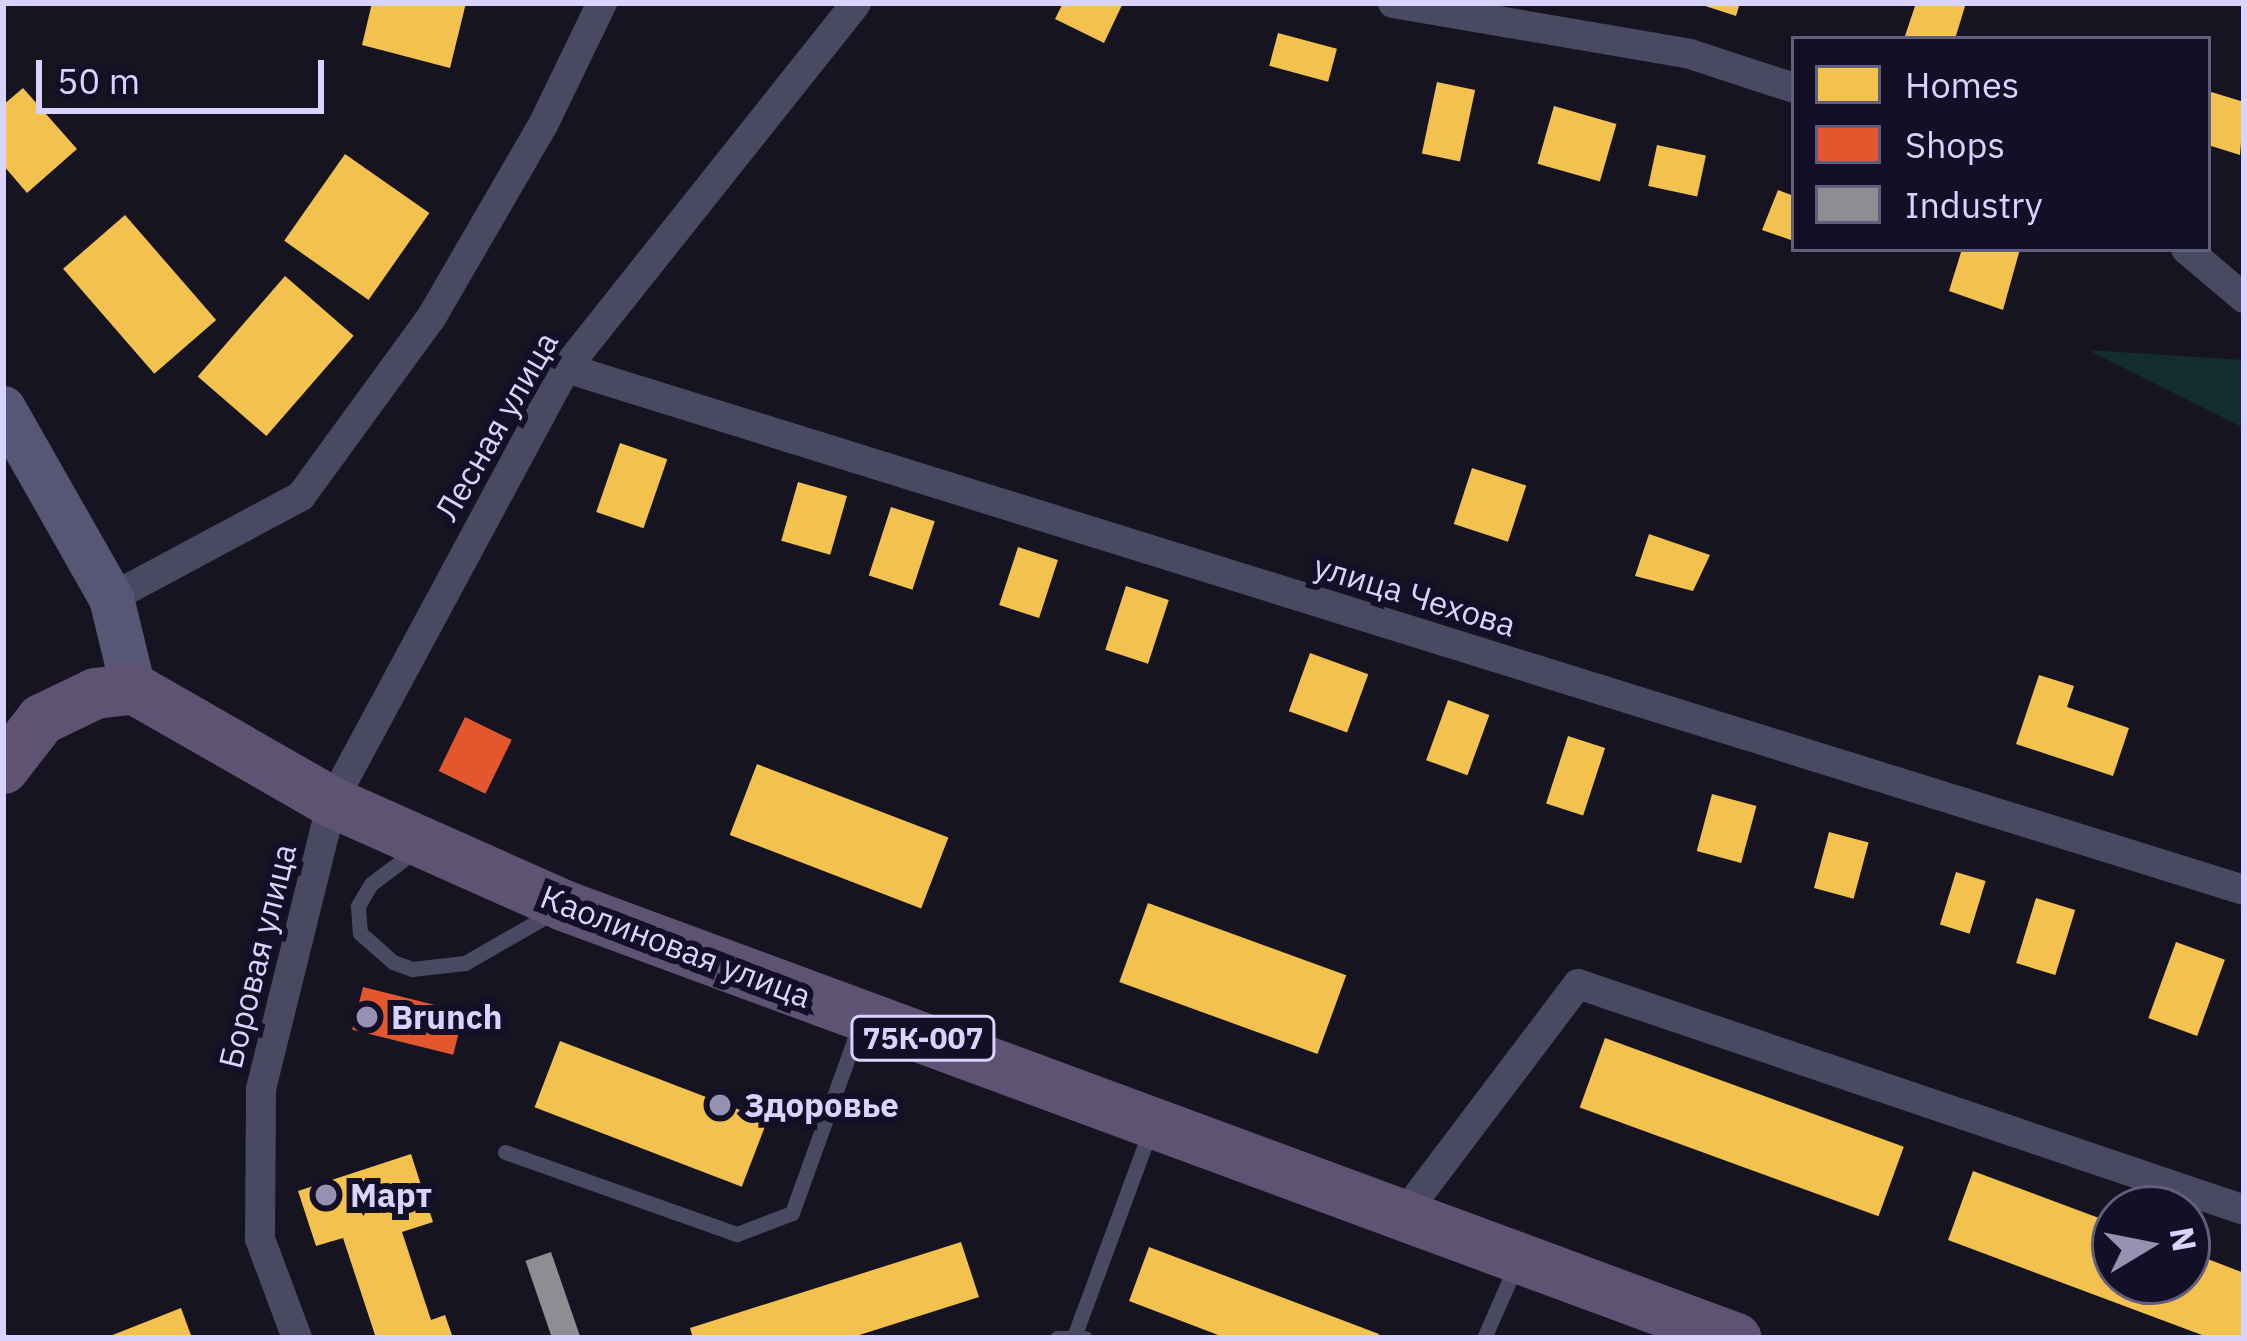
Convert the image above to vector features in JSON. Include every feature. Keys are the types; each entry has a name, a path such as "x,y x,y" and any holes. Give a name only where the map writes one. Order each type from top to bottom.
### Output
{"main road":[{"name":"Каолиновая улица","path":"133,688 332,802 563,905 1154,1121 1656,1317 1736,1338"},
{"path":"3,768 41,719 95,693 133,688"}],"street":[{"name":"Лесная улица","path":"332,802 566,368 856,3"},
{"path":"1393,3 1690,54 1791,87"},
{"path":"111,598 301,496 431,318 606,5"},
{"path":"2190,252 2244,298"},
{"name":"улица Чехова","path":"566,368 2244,890"},
{"path":"3,408 111,598 133,688"},
{"name":"Боровая улица","path":"297,1338 260,1239 261,1089 332,802"},
{"path":"1401,1218 1578,984 2244,1210"}],"lane":[{"path":"423,844 371,884 358,906 360,933 393,962 412,969 465,963 563,905"},
{"path":"505,1152 737,1234 792,1213 862,1016"},
{"path":"1072,1337 1154,1121"},
{"path":"1484,1338 1518,1260"}],"green space":[{"path":"2088,350 2244,360 2244,428"}],"building: Homes":[{"path":"372,3 466,3 450,68 362,45"},
{"path":"1063,3 1123,3 1104,43 1055,19"},
{"path":"1696,3 1740,3 1736,16"},
{"path":"1916,3 1966,3 1956,36 1905,36"},
{"path":"1278,33 1337,49 1328,82 1269,66"},
{"path":"1437,82 1475,90 1460,162 1422,153"},
{"path":"23,88 77,149 27,193 3,165 3,105"},
{"path":"2211,92 2244,102 2240,155 2211,146"},
{"path":"1554,106 1616,124 1600,182 1537,164"},
{"path":"1657,145 1706,155 1697,196 1648,186"},
{"path":"345,154 429,213 369,300 284,241"},
{"path":"1778,190 1791,195 1791,240 1762,230"},
{"path":"125,215 216,320 154,374 63,269"},
{"path":"1961,252 2019,252 2003,310 1949,291"},
{"path":"285,276 354,336 266,436 198,376"},
{"path":"620,443 667,459 644,528 596,512"},
{"path":"1472,468 1526,486 1508,542 1454,524"},
{"path":"798,482 847,496 830,555 781,541"},
{"path":"891,507 935,521 912,590 869,575"},
{"path":"1649,534 1710,555 1693,591 1635,576"},
{"path":"1018,547 1058,560 1039,618 999,605"},
{"path":"1126,586 1169,600 1148,664 1105,650"},
{"path":"1310,653 1368,674 1347,732 1289,711"},
{"path":"2039,675 2074,686 2067,707 2129,728 2113,776 2016,744"},
{"path":"1448,700 1489,715 1467,775 1426,760"},
{"path":"1568,736 1605,748 1583,816 1546,804"},
{"path":"757,764 948,837 921,908 730,835"},
{"path":"1712,794 1756,806 1741,863 1697,851"},
{"path":"1829,832 1869,843 1854,899 1814,888"},
{"path":"1956,872 1986,881 1970,934 1940,925"},
{"path":"2036,898 2075,910 2055,975 2016,963"},
{"path":"1148,903 1346,975 1318,1054 1119,982"},
{"path":"2176,942 2225,960 2197,1036 2148,1018"},
{"path":"1605,1038 1904,1147 1879,1216 1580,1108"},
{"path":"560,1041 767,1121 742,1187 535,1107"},
{"path":"411,1154 433,1222 402,1232 431,1320 445,1315 453,1338 376,1338 343,1238 316,1246 298,1191"},
{"path":"1973,1171 2091,1215 2091,1293 1948,1240"},
{"path":"961,1242 979,1297 850,1338 693,1338 690,1328"},
{"path":"1149,1247 1379,1334 1377,1338 1226,1338 1129,1301"},
{"path":"2211,1260 2244,1273 2244,1338 2210,1338 2122,1305 2211,1305"},
{"path":"181,1308 192,1338 105,1338"}],"building: Shops":[{"path":"465,717 512,740 485,794 439,771"},
{"path":"363,987 464,1012 453,1055 352,1030"}],"building: Industry":[{"path":"551,1252 581,1338 552,1338 525,1261"}],"place":[{"name":"Brunch","path":"367,1017"},
{"name":"Здоровье","path":"720,1105"},
{"name":"Март","path":"326,1195"}]}
